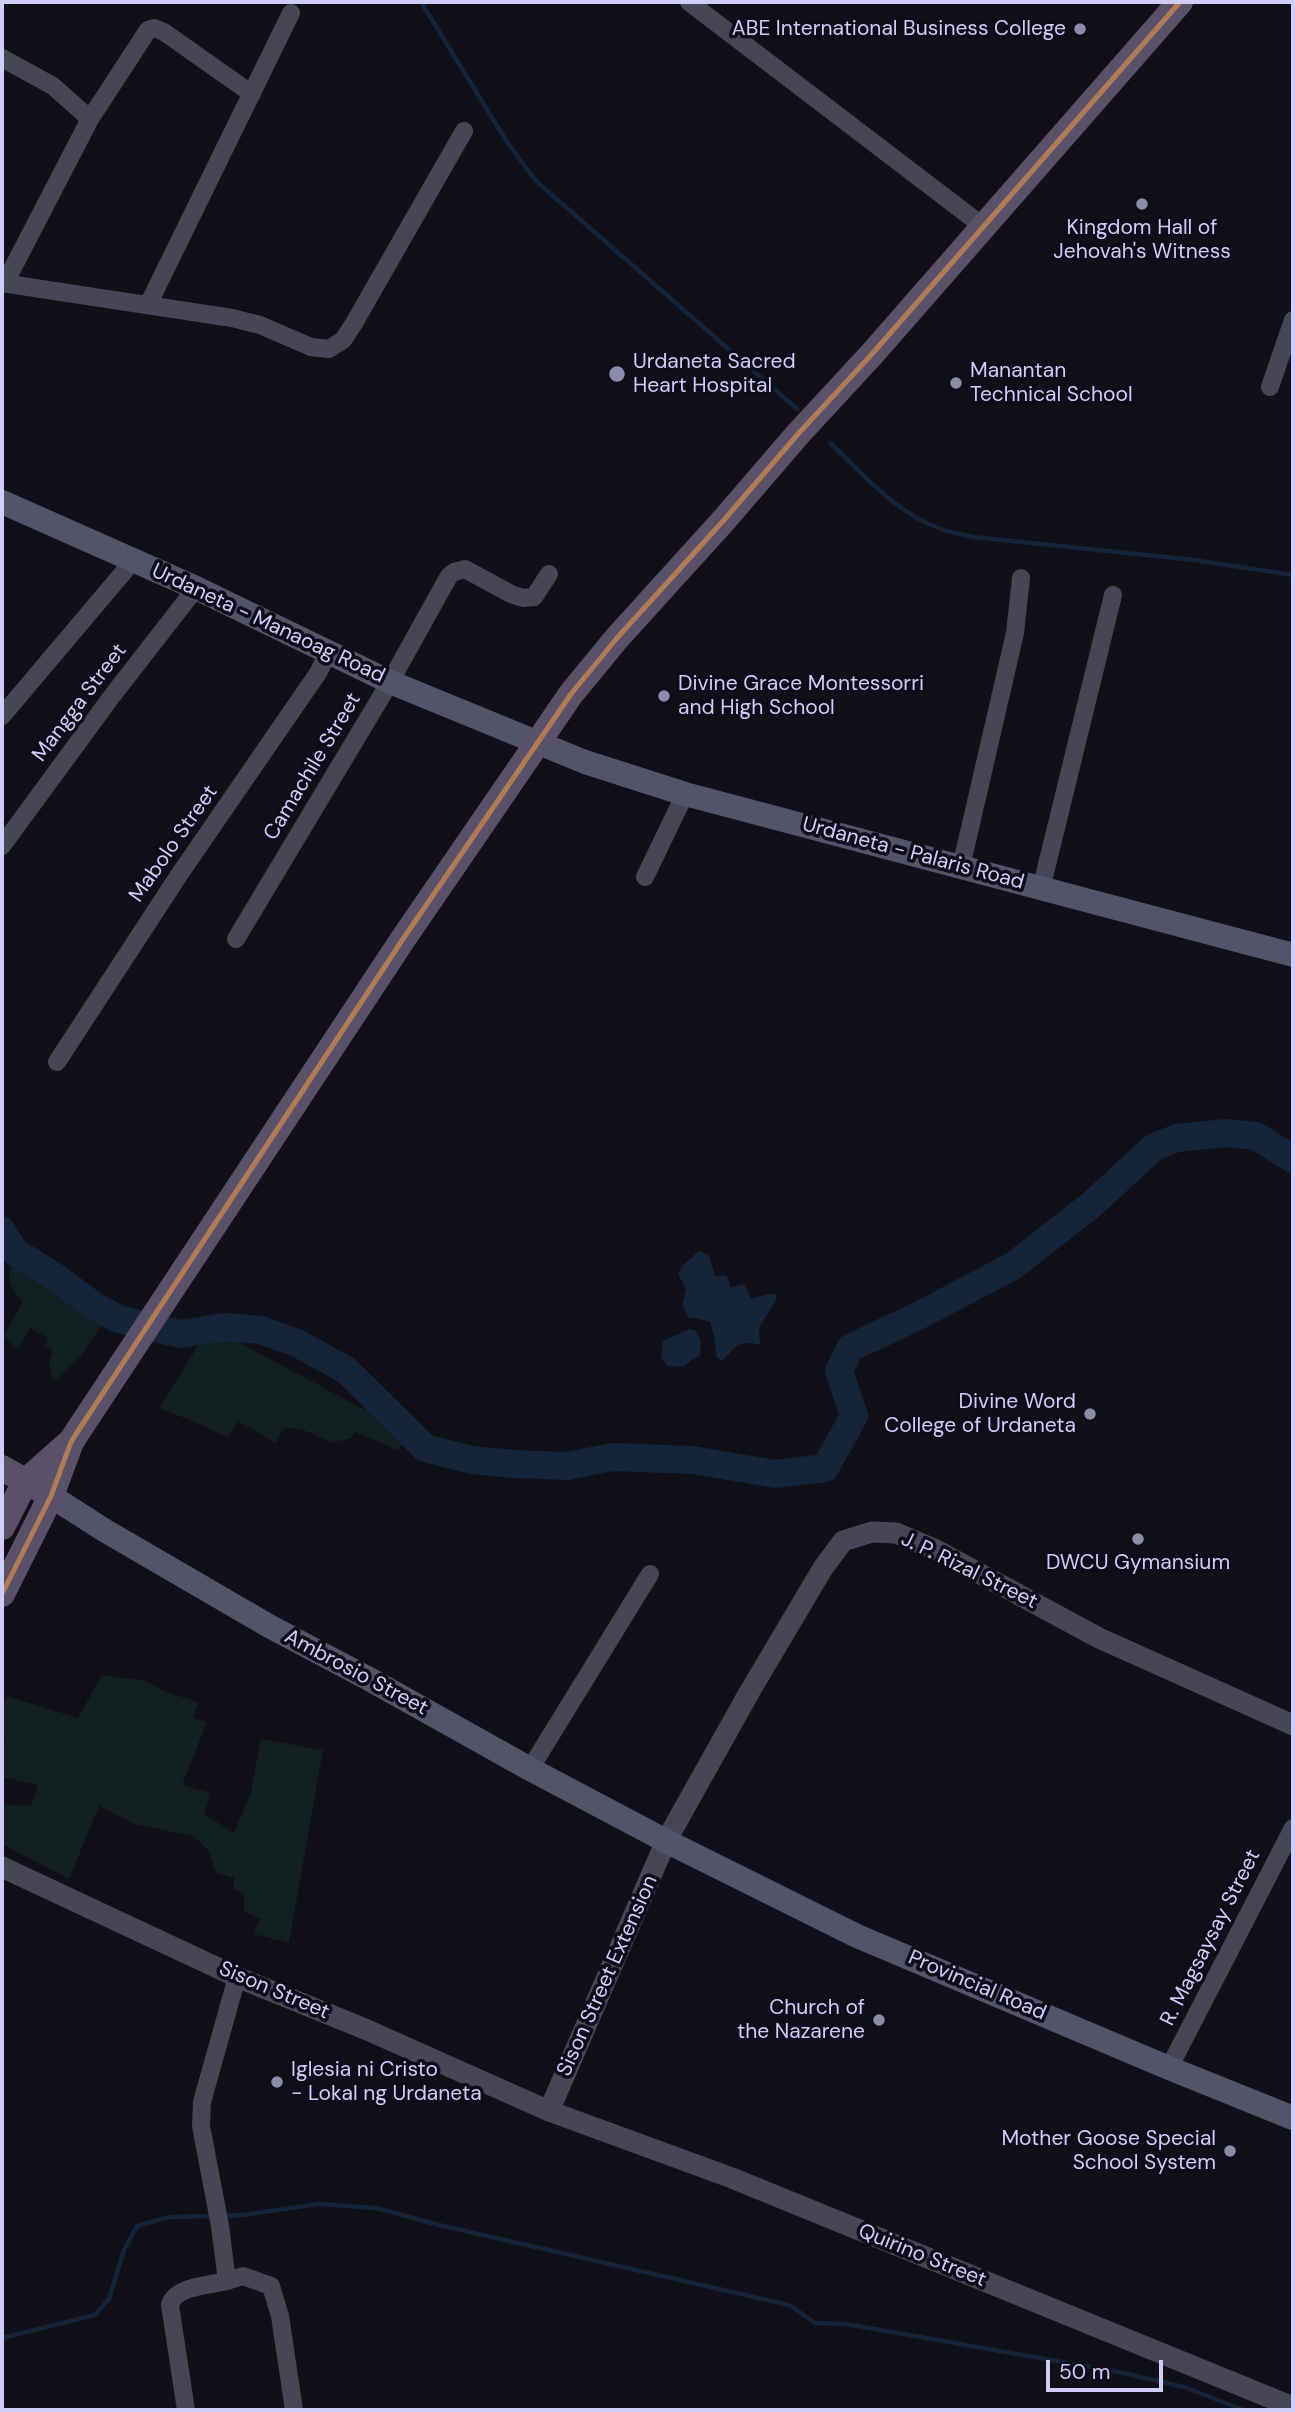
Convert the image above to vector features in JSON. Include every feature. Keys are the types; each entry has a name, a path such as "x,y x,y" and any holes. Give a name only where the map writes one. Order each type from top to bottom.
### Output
{"main road":[{"path":"2,1594 51,1496 71,1442 571,694 617,638 984,227 1180,2"},
{"name":"Urdaneta - Manaoag Road","path":"2,502 195,588 390,682 536,743"},
{"name":"Urdaneta - Palaris Road","path":"536,743 585,762 685,794 1293,955"},
{"path":"2,1527 25,1482 71,1442"},
{"path":"2,1468 51,1496"},
{"name":"Ambrosio Street","path":"51,1496 269,1626 372,1679 530,1769 666,1841"},
{"name":"Provincial Road","path":"666,1841 858,1936 1293,2118"}],"street":[{"path":"689,2 984,227"},
{"path":"148,305 292,13"},
{"path":"252,94 164,32 154,28 144,33 90,119 4,283 232,318 260,325 311,347 329,349 335,347 353,325 464,131"},
{"path":"2,58 53,86 90,119"},
{"path":"1270,387 1293,320"},
{"path":"2,716 133,561"},
{"name":"Camachile Street","path":"236,939 390,682 449,576 465,569 523,598 534,597 549,574"},
{"path":"961,867 1015,633 1021,578"},
{"name":"Mangga Street","path":"2,846 195,588"},
{"path":"1041,889 1113,595"},
{"name":"Mabolo Street","path":"57,1062 179,875 318,673 328,653"},
{"path":"645,877 685,794"},
{"name":"J. P. Rizal Street","path":"666,1841 823,1568 843,1541 872,1532 896,1533 936,1550 1099,1638 1293,1725"},
{"path":"530,1769 650,1574"},
{"name":"R. Magsaysay Street","path":"1169,2068 1293,1828"},
{"name":"Sison Street Extension","path":"549,2110 666,1841"},
{"name":"Sison Street","path":"2,1867 237,1977 365,2029 549,2110"},
{"path":"227,2281 201,2126 202,2102 237,1977"},
{"name":"Quirino Street","path":"549,2110 732,2178 1283,2406"},
{"path":"186,2410 171,2318 172,2299 179,2292 243,2276 271,2286 280,2316 295,2410"}],"shaded area":[{"path":"12,1257 106,1318 80,1357 54,1381 49,1366 53,1350 45,1345 48,1338 30,1328 18,1349 4,1335 23,1301 10,1282"},
{"path":"210,1327 410,1434 398,1450 355,1432 351,1438 330,1443 294,1428 282,1429 276,1443 238,1421 228,1438 159,1408"},
{"path":"102,1675 145,1681 166,1692 198,1702 193,1718 207,1722 182,1785 210,1793 204,1814 234,1833 251,1792 261,1739 323,1750 289,1943 254,1934 260,1919 244,1911 244,1894 234,1889 234,1878 216,1873 208,1850 193,1836 135,1824 99,1806 69,1879 2,1844 2,1804 31,1806 38,1785 2,1777 2,1750 6,1739 2,1736 2,1708 7,1696 78,1718"}],"water":[{"path":"699,1251 709,1255 715,1276 726,1275 731,1287 745,1284 751,1298 775,1293 777,1299 759,1328 760,1345 742,1344 734,1348 722,1361 716,1356 710,1322 689,1318 682,1305 686,1289 678,1274 682,1266"},
{"path":"689,1329 696,1331 701,1341 700,1356 684,1367 668,1366 661,1359 663,1341"}],"waterway":[{"path":"421,2 507,142 536,181 797,409"},
{"path":"830,443 895,503 925,522 949,532 973,537 1194,560 1293,575"},
{"path":"2,1231 15,1252 118,1319 180,1334 224,1327 261,1330 297,1343 346,1370 425,1448 472,1460 514,1464 567,1466 613,1457 693,1460 775,1474 825,1468 854,1416 839,1371 850,1348 1013,1266 1091,1205 1154,1147 1177,1138 1226,1133 1256,1136 1293,1159"},
{"path":"223,2216 318,2204 376,2208 439,2225 789,2305 815,2323 846,2324 1114,2371 1184,2387 1244,2410"},
{"path":"2,2338 95,2315 109,2299 124,2250 137,2226 169,2217 215,2216"}],"transit line":[{"path":"2,1594 51,1496 76,1434 403,939 571,694 617,638 872,354 1180,2"}],"place":[{"name":"ABE International Business College","path":"1080,29"},
{"name":"Kingdom Hall of Jehovah's Witness","path":"1142,204"},
{"name":"Urdaneta Sacred Heart Hospital","path":"617,374"},
{"name":"Manantan Technical School","path":"956,383"},
{"name":"Divine Grace Montessorri and High School","path":"664,696"},
{"name":"Divine Word College of Urdaneta","path":"1090,1414"},
{"name":"DWCU Gymansium","path":"1138,1539"},
{"name":"Church of the Nazarene","path":"879,2020"},
{"name":"Iglesia ni Cristo - Lokal ng Urdaneta","path":"277,2082"},
{"name":"Mother Goose Special School System","path":"1230,2151"}]}
